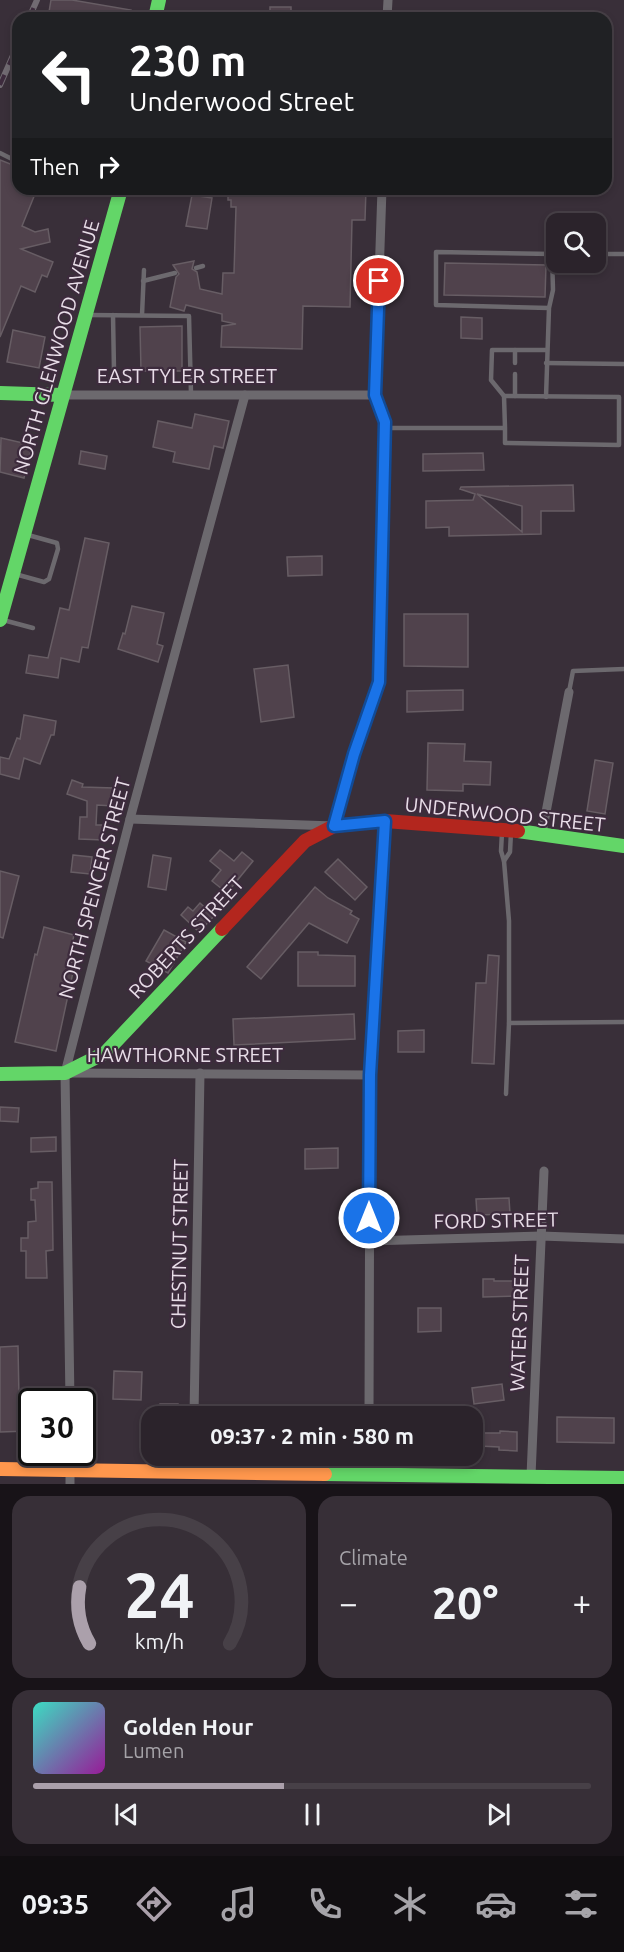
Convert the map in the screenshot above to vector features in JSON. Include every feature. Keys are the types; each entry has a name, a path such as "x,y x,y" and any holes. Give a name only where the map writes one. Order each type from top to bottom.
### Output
{"street":[{"name":"NORTH GLENWOOD AVENUE","path":"0,620 119,195"},
{"path":"334,826 354,754 379,682 385,422 375,395 382,195"},
{"name":"EAST TYLER STREET","path":"0,393 375,395"},
{"name":"NORTH SPENCER STREET","path":"70,1388 65,1072 130,819 245,395"},
{"path":"542,834 569,692"},
{"name":"UNDERWOOD STREET","path":"130,819 334,826 385,821 506,830 624,846"},
{"path":"369,1406 370,1075 385,821"},
{"name":"ROBERTS STREET","path":"65,1072 105,1053 305,840 334,826"},
{"name":"HAWTHORNE STREET","path":"0,1074 65,1072 370,1075"},
{"name":"CHESTNUT STREET","path":"194,1406 200,1073"},
{"name":"WATER STREET","path":"531,1480 544,1171"},
{"name":"FORD STREET","path":"369,1241 541,1236 624,1239"},
{"path":"194,1466 194,1472"},
{"path":"369,1466 369,1474"},
{"path":"0,1469 70,1477 194,1472 369,1474 531,1480 624,1478"}],"lane":[{"path":"546,254 436,252 436,305 549,308"},
{"path":"606,254 624,254"},
{"path":"196,268 202,266"},
{"path":"142,315 144,270"},
{"path":"143,281 175,273"},
{"path":"546,397 546,350 553,273"},
{"path":"86,315 189,316 191,394"},
{"path":"113,315 114,371"},
{"path":"504,396 621,397 619,445 505,443 504,396 491,380 492,350 546,350"},
{"path":"515,350 515,363"},
{"path":"546,363 624,364"},
{"path":"515,374 515,396"},
{"path":"385,428 505,428"},
{"path":"13,573 44,582 49,579 58,549 57,543 24,534"},
{"path":"0,620 33,628"},
{"path":"569,692 573,671 624,669"},
{"path":"504,861 510,852 506,830"},
{"path":"506,830 501,851 504,861 509,921 506,1094"},
{"path":"509,1023 624,1022"}],"building":[{"path":"51,0 72,0 131,10 130,12 49,12"},
{"path":"270,7 291,7 291,12 270,12"},
{"path":"0,160 12,165 12,195 35,195 22,226 35,232 48,229 50,242 21,249 53,262 47,277 42,275 35,292 21,286 0,337"},
{"path":"192,195 212,198 207,229 186,226"},
{"path":"228,195 366,195 365,220 352,220 350,307 303,306 302,349 221,347 222,326 236,324 222,321 222,314 186,305 184,311 170,307 176,277 179,274 173,265 194,261 192,269 197,272 200,289 222,294 223,273 234,273 236,207 231,207 231,200 228,200"},
{"path":"445,263 546,265 545,297 444,295"},
{"path":"461,317 482,318 482,339 461,338"},
{"path":"182,326 182,371 141,371 140,327"},
{"path":"13,330 45,337 39,368 7,362"},
{"path":"195,414 229,421 223,448 214,446 209,469 173,462 175,452 153,447 158,421 192,428"},
{"path":"1,438 32,445 24,478 0,472"},
{"path":"81,451 107,456 105,469 79,464"},
{"path":"483,453 484,470 423,471 423,454"},
{"path":"573,485 574,511 541,511 541,534 449,536 449,527 426,528 426,501 473,500 475,494 460,489 461,487","holes":["477,494 522,506 522,532"]},
{"path":"85,538 109,543 88,648 82,647 79,662 61,658 58,678 26,673 29,655 48,658 60,608 69,610"},
{"path":"322,556 322,575 288,576 287,557"},
{"path":"132,606 164,613 157,644 163,646 158,662 118,649 123,633 125,634"},
{"path":"404,614 468,614 468,667 404,666"},
{"path":"288,665 294,717 261,722 254,669"},
{"path":"463,690 463,710 407,712 407,691"},
{"path":"24,715 56,721 54,735 51,735 40,764 24,758 19,779 0,774 0,757 9,759 17,738 20,739"},
{"path":"428,743 465,744 464,761 491,762 490,785 463,784 463,791 427,790"},
{"path":"595,760 613,763 605,814 587,811"},
{"path":"72,780 83,784 82,787 114,788 114,806 97,805 96,825 104,825 103,840 79,839 80,817 87,817 87,801 67,794"},
{"path":"220,850 234,861 242,852 253,861 227,893 212,881 221,870 210,861"},
{"path":"73,855 92,857 90,874 71,872"},
{"path":"153,855 171,858 166,890 148,887"},
{"path":"338,859 367,887 355,900 325,872"},
{"path":"0,871 19,876 3,938 0,937"},
{"path":"315,887 328,898 352,911 350,914 359,919 347,943 309,923 261,979 247,967"},
{"path":"200,903 214,916 201,930 197,930 181,915 188,907 193,911"},
{"path":"44,927 74,935 68,961 75,963 56,1051 15,1042 35,954 37,955"},
{"path":"164,930 186,942 168,973 146,961"},
{"path":"298,952 355,956 355,986 298,986"},
{"path":"488,955 499,956 494,1064 472,1063 476,983 486,983"},
{"path":"354,1014 355,1039 234,1045 233,1019"},
{"path":"424,1030 424,1052 398,1052 398,1031"},
{"path":"0,1107 19,1108 18,1122 0,1121"},
{"path":"56,1137 56,1151 31,1152 31,1138"},
{"path":"338,1148 338,1168 305,1169 305,1149"},
{"path":"38,1182 52,1182 53,1250 46,1251 47,1278 26,1278 26,1251 21,1251 21,1238 28,1238 28,1222 36,1221 35,1200 31,1200 31,1189 38,1188"},
{"path":"509,1198 510,1214 477,1215 476,1199"},
{"path":"483,1279 518,1281 519,1296 483,1297"},
{"path":"418,1308 441,1308 441,1331 418,1332"},
{"path":"18,1346 18,1431 0,1432 0,1347"},
{"path":"114,1371 142,1372 141,1400 113,1399"},
{"path":"502,1384 504,1400 474,1404 472,1388"},
{"path":"160,1404 178,1404 178,1406 160,1406"},
{"path":"557,1417 614,1418 614,1443 557,1442"},
{"path":"500,1431 517,1432 517,1451 483,1446 483,1433 500,1433"}],"railway":[{"path":"32,12 37,0"},
{"path":"0,85 12,58"}],"traffic: fast":[{"path":"156,12 159,0"},
{"path":"0,620 119,195"},
{"path":"0,393 62,395"},
{"path":"518,831 624,846"},
{"path":"0,1074 65,1073 105,1053 222,929"},
{"path":"325,1474 624,1478"}],"traffic: slow":[{"path":"0,1469 325,1474"}],"traffic: jam":[{"path":"222,929 305,841 334,826 385,821 518,831"}],"route":[{"path":"369,1218 370,1075 385,821 334,826 354,754 379,682 385,422 375,395 379,281"}]}
